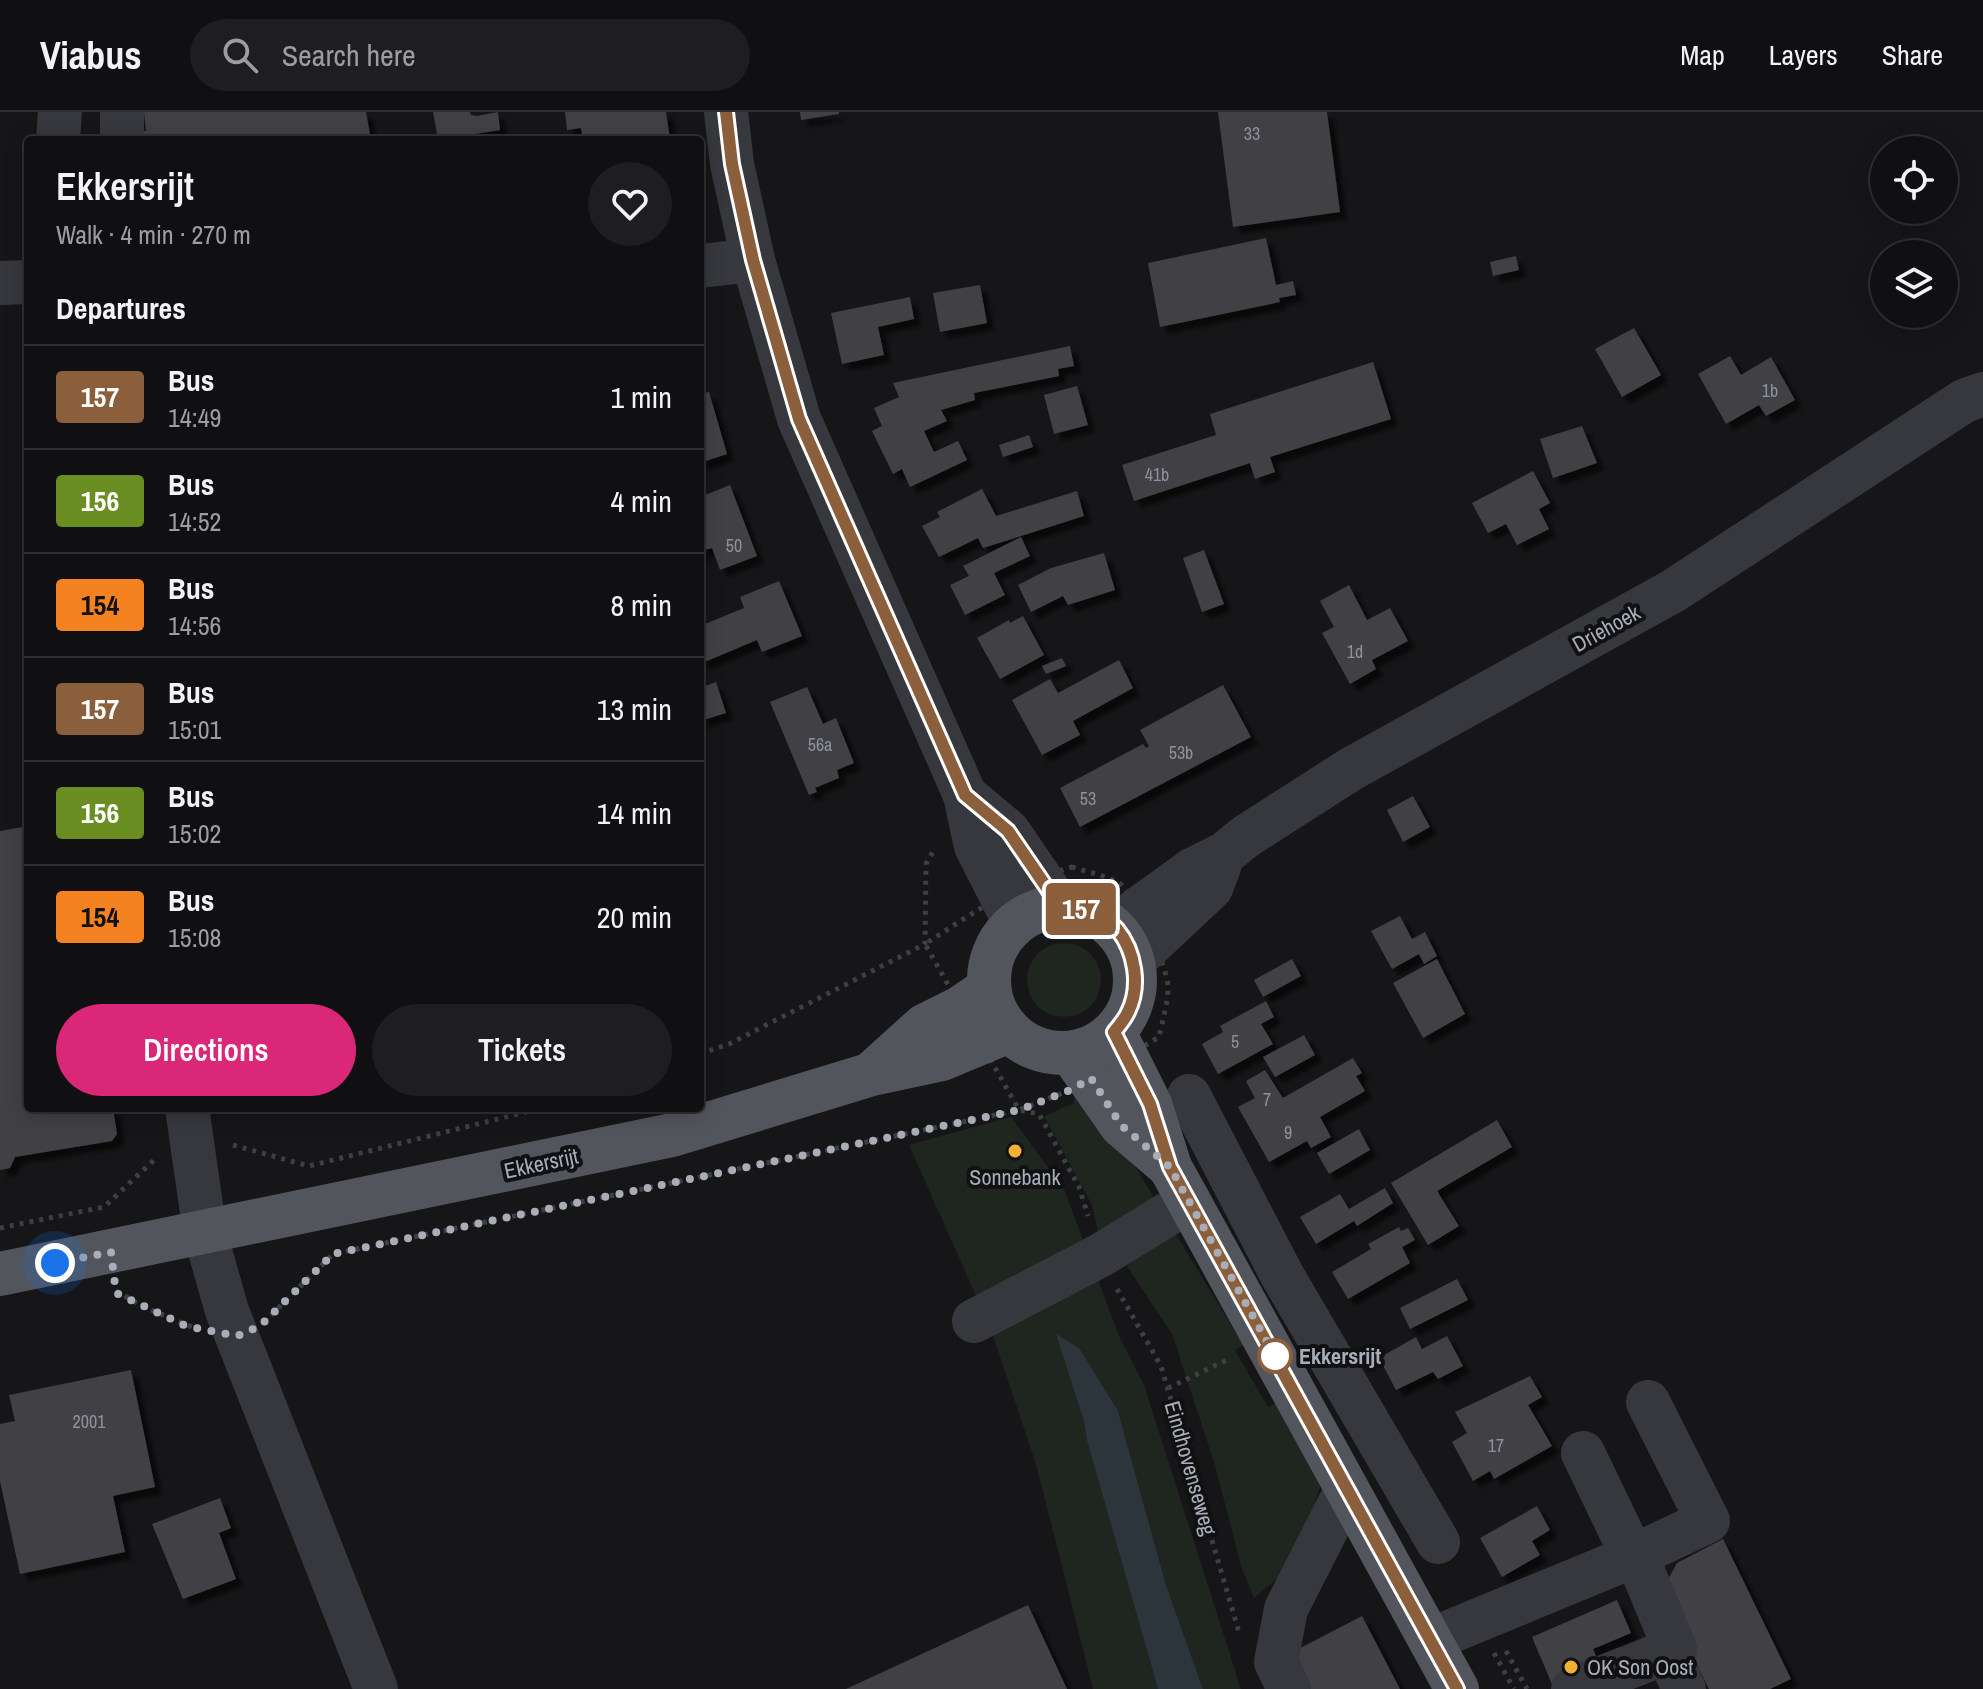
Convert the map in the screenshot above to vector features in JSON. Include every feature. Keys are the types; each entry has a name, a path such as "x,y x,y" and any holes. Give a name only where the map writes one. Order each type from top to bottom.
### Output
{"main road":[{"path":"1100,1055 1129,1011 1136,986 1135,935 1084,910 1029,900 999,941 990,964 984,1017 1027,1045 1048,1052 1100,1055 1150,1104 1180,1184 1457,1689"},
{"name":"Ekkersrijt","path":"0,1274 672,1135 872,1074 942,1059 984,1017"}],"street":[{"path":"58,136 60,112"},
{"path":"122,112 122,136"},
{"path":"726,112 732,164 753,260 799,419 965,795 976,846 1029,900"},
{"path":"704,266 753,260"},
{"path":"0,283 24,282"},
{"name":"Driehoek","path":"1135,935 1192,870 1224,854 1245,837 1351,769 1673,591 1964,401 1983,394"},
{"path":"1189,1096 1282,1275 1438,1542"},
{"path":"189,1124 205,1233 237,1336 376,1689"},
{"path":"974,1321 1101,1255 1180,1184"},
{"path":"1242,1297 1282,1275"},
{"path":"1430,1640 1634,1556 1708,1521 1648,1402"},
{"path":"1573,1689 1676,1670 1675,1649 1634,1556 1583,1453"},
{"path":"1289,1689 1276,1662 1286,1609 1347,1489"}],"path":[{"path":"965,795 926,864 925,944 984,1017 1019,1110"},
{"path":"704,1053 729,1044 925,944 1029,900 1072,867 1122,884 1135,935"},
{"name":"Ekkersrijt","path":"237,1336 260,1326 333,1254 1019,1110 1073,1089 1100,1055 1159,1037 1169,986 1135,935"},
{"name":"Eindhovenseweg","path":"1019,1110 1039,1114 1079,1187 1101,1255 1116,1288 1161,1366 1244,1649"},
{"path":"0,1228 104,1207 189,1124 217,1141 309,1166 526,1112"},
{"path":"104,1207 116,1293 186,1326 237,1336"},
{"path":"1168,1388 1238,1355"}],"shaded area":[{"path":"1064,943 1085,949 1095,959 1101,980 1095,1001 1085,1011 1064,1017 1043,1011 1033,1001 1027,980 1033,959 1043,949"},
{"path":"1074,1090 1119,1140 1243,1345 1235,1350 1268,1407 1277,1403 1321,1482 1301,1558 1254,1598 1241,1566 1215,1465 1172,1334 1125,1263 1098,1233 1092,1205 1044,1116 1074,1103"},
{"path":"1011,1117 1064,1189 1119,1336 1144,1385 1241,1689 1203,1689 1166,1585 1118,1411 1084,1421 1087,1441 1158,1689 1093,1689 1036,1464 990,1327 909,1145"},
{"path":"1056,1334 1079,1348 1118,1411 1166,1585 1203,1689 1158,1689 1087,1441 1084,1421"}],"building":[{"path":"144,112 366,112 370,136 108,136 146,131"},
{"path":"433,112 470,112 477,116 498,112 500,130 463,136 437,136"},
{"path":"565,112 666,112 670,136 582,136 581,128 567,130"},
{"path":"800,112 839,112 839,114 801,120"},
{"path":"1218,112 1327,112 1340,212 1233,227"},
{"path":"1266,238 1276,285 1293,281 1296,295 1279,298 1280,302 1160,327 1148,263"},
{"path":"1516,256 1519,270 1493,276 1490,262"},
{"path":"980,285 987,323 940,332 933,293"},
{"path":"910,297 914,319 878,327 884,355 842,364 831,313"},
{"path":"1634,328 1661,375 1622,397 1595,349"},
{"path":"1070,346 1074,366 1058,369 1059,376 974,393 975,400 941,410 947,421 924,431 934,452 958,441 967,460 910,487 902,469 893,474 872,431 882,426 874,408 899,397 893,383"},
{"path":"1730,356 1741,375 1771,357 1795,400 1766,416 1759,405 1726,424 1698,374"},
{"path":"1373,362 1391,419 1270,457 1275,472 1255,479 1250,463 1134,501 1122,465 1216,435 1210,414"},
{"path":"1077,386 1088,425 1054,434 1044,395"},
{"path":"709,392 727,454 704,462 704,393"},
{"path":"1582,426 1597,463 1553,478 1540,439"},
{"path":"1029,435 1033,447 1003,457 999,445"},
{"path":"1533,471 1550,503 1539,509 1549,529 1517,545 1506,524 1488,533 1472,503"},
{"path":"730,485 757,556 720,570 712,548 704,550 704,495"},
{"path":"982,489 996,516 1077,491 1084,516 983,548 978,538 939,557 922,526 940,517 937,512"},
{"path":"1021,537 1030,556 994,573 1005,595 965,615 950,585 969,576 963,566"},
{"path":"1204,550 1224,604 1202,612 1183,558"},
{"path":"1104,553 1115,590 1068,605 1063,596 1031,612 1018,585 1051,568"},
{"path":"779,581 802,636 762,652 757,640 704,662 704,624 744,608 740,597"},
{"path":"1349,585 1367,620 1390,608 1408,641 1372,660 1376,669 1350,684 1322,633 1334,627 1320,601"},
{"path":"1023,616 1044,655 1000,679 977,638 1009,620 1010,623"},
{"path":"1062,658 1066,666 1046,674 1042,666"},
{"path":"1119,660 1133,688 1073,721 1080,735 1042,755 1012,700 1050,679 1058,693"},
{"path":"716,682 726,713 704,720 704,686"},
{"path":"1223,685 1251,737 1080,827 1060,788 1143,744 1146,748 1149,746 1140,730"},
{"path":"807,687 823,724 836,718 854,763 837,770 839,778 815,788 817,792 809,795 770,702"},
{"path":"1413,796 1430,827 1403,842 1387,810"},
{"path":"24,827 24,1112 114,1112 117,1134 112,1141 15,1157 10,1168 0,1170 0,831"},
{"path":"1400,916 1412,939 1425,932 1437,956 1424,964 1419,954 1392,969 1371,931"},
{"path":"1292,959 1301,976 1263,997 1254,980"},
{"path":"1437,959 1465,1014 1423,1038 1393,983"},
{"path":"1266,1001 1274,1017 1261,1024 1273,1044 1218,1074 1202,1044 1223,1032 1220,1026"},
{"path":"1304,1035 1315,1055 1275,1077 1263,1057"},
{"path":"1353,1058 1362,1073 1356,1076 1365,1091 1320,1117 1331,1137 1311,1148 1307,1141 1269,1162 1238,1107 1255,1098 1246,1081 1265,1070 1283,1098"},
{"path":"1497,1120 1512,1147 1437,1191 1459,1226 1428,1245 1391,1183"},
{"path":"1359,1129 1370,1150 1329,1174 1317,1153"},
{"path":"1385,1188 1393,1203 1357,1226 1354,1221 1316,1244 1300,1217 1340,1194 1349,1209"},
{"path":"1399,1227 1401,1231 1408,1228 1415,1240 1402,1247 1410,1263 1348,1299 1332,1272 1371,1249 1368,1244"},
{"path":"1457,1279 1468,1300 1410,1329 1400,1308"},
{"path":"1447,1336 1463,1366 1438,1379 1433,1372 1396,1390 1379,1358 1416,1337 1422,1349"},
{"path":"131,1370 155,1487 113,1496 125,1552 20,1574 0,1481 0,1424 15,1421 9,1395"},
{"path":"1530,1376 1542,1397 1528,1405 1552,1446 1494,1479 1490,1471 1473,1481 1452,1442 1467,1433 1455,1412"},
{"path":"220,1498 231,1528 219,1533 236,1579 183,1599 152,1524"},
{"path":"1537,1506 1550,1530 1532,1541 1540,1555 1502,1577 1480,1538"},
{"path":"1723,1539 1791,1679 1770,1689 1709,1689 1661,1592 1677,1563"},
{"path":"1617,1600 1631,1633 1593,1649 1610,1689 1554,1689 1532,1637"},
{"path":"1028,1605 1067,1689 846,1689"},
{"path":"1362,1616 1400,1689 1302,1689 1285,1656"}],"bus line":[{"name":"157","path":"726,112 732,164 753,260 799,419 965,795 1008,831 1060,907 1084,910 1116,928 1133,961 1136,986 1129,1011 1114,1032 1150,1104 1170,1167 1457,1689"}],"place":[{"name":"Sonnebank","path":"1015,1151"},
{"name":"Ekkersrijt","path":"1275,1356"},
{"name":"OK Son Oost","path":"1571,1667"}],"route":[{"path":"55,1263 111,1252 116,1293 186,1326 237,1336 260,1326 333,1254 1019,1110 1073,1089 1091,1078 1121,1125 1170,1167 1275,1356"}]}
